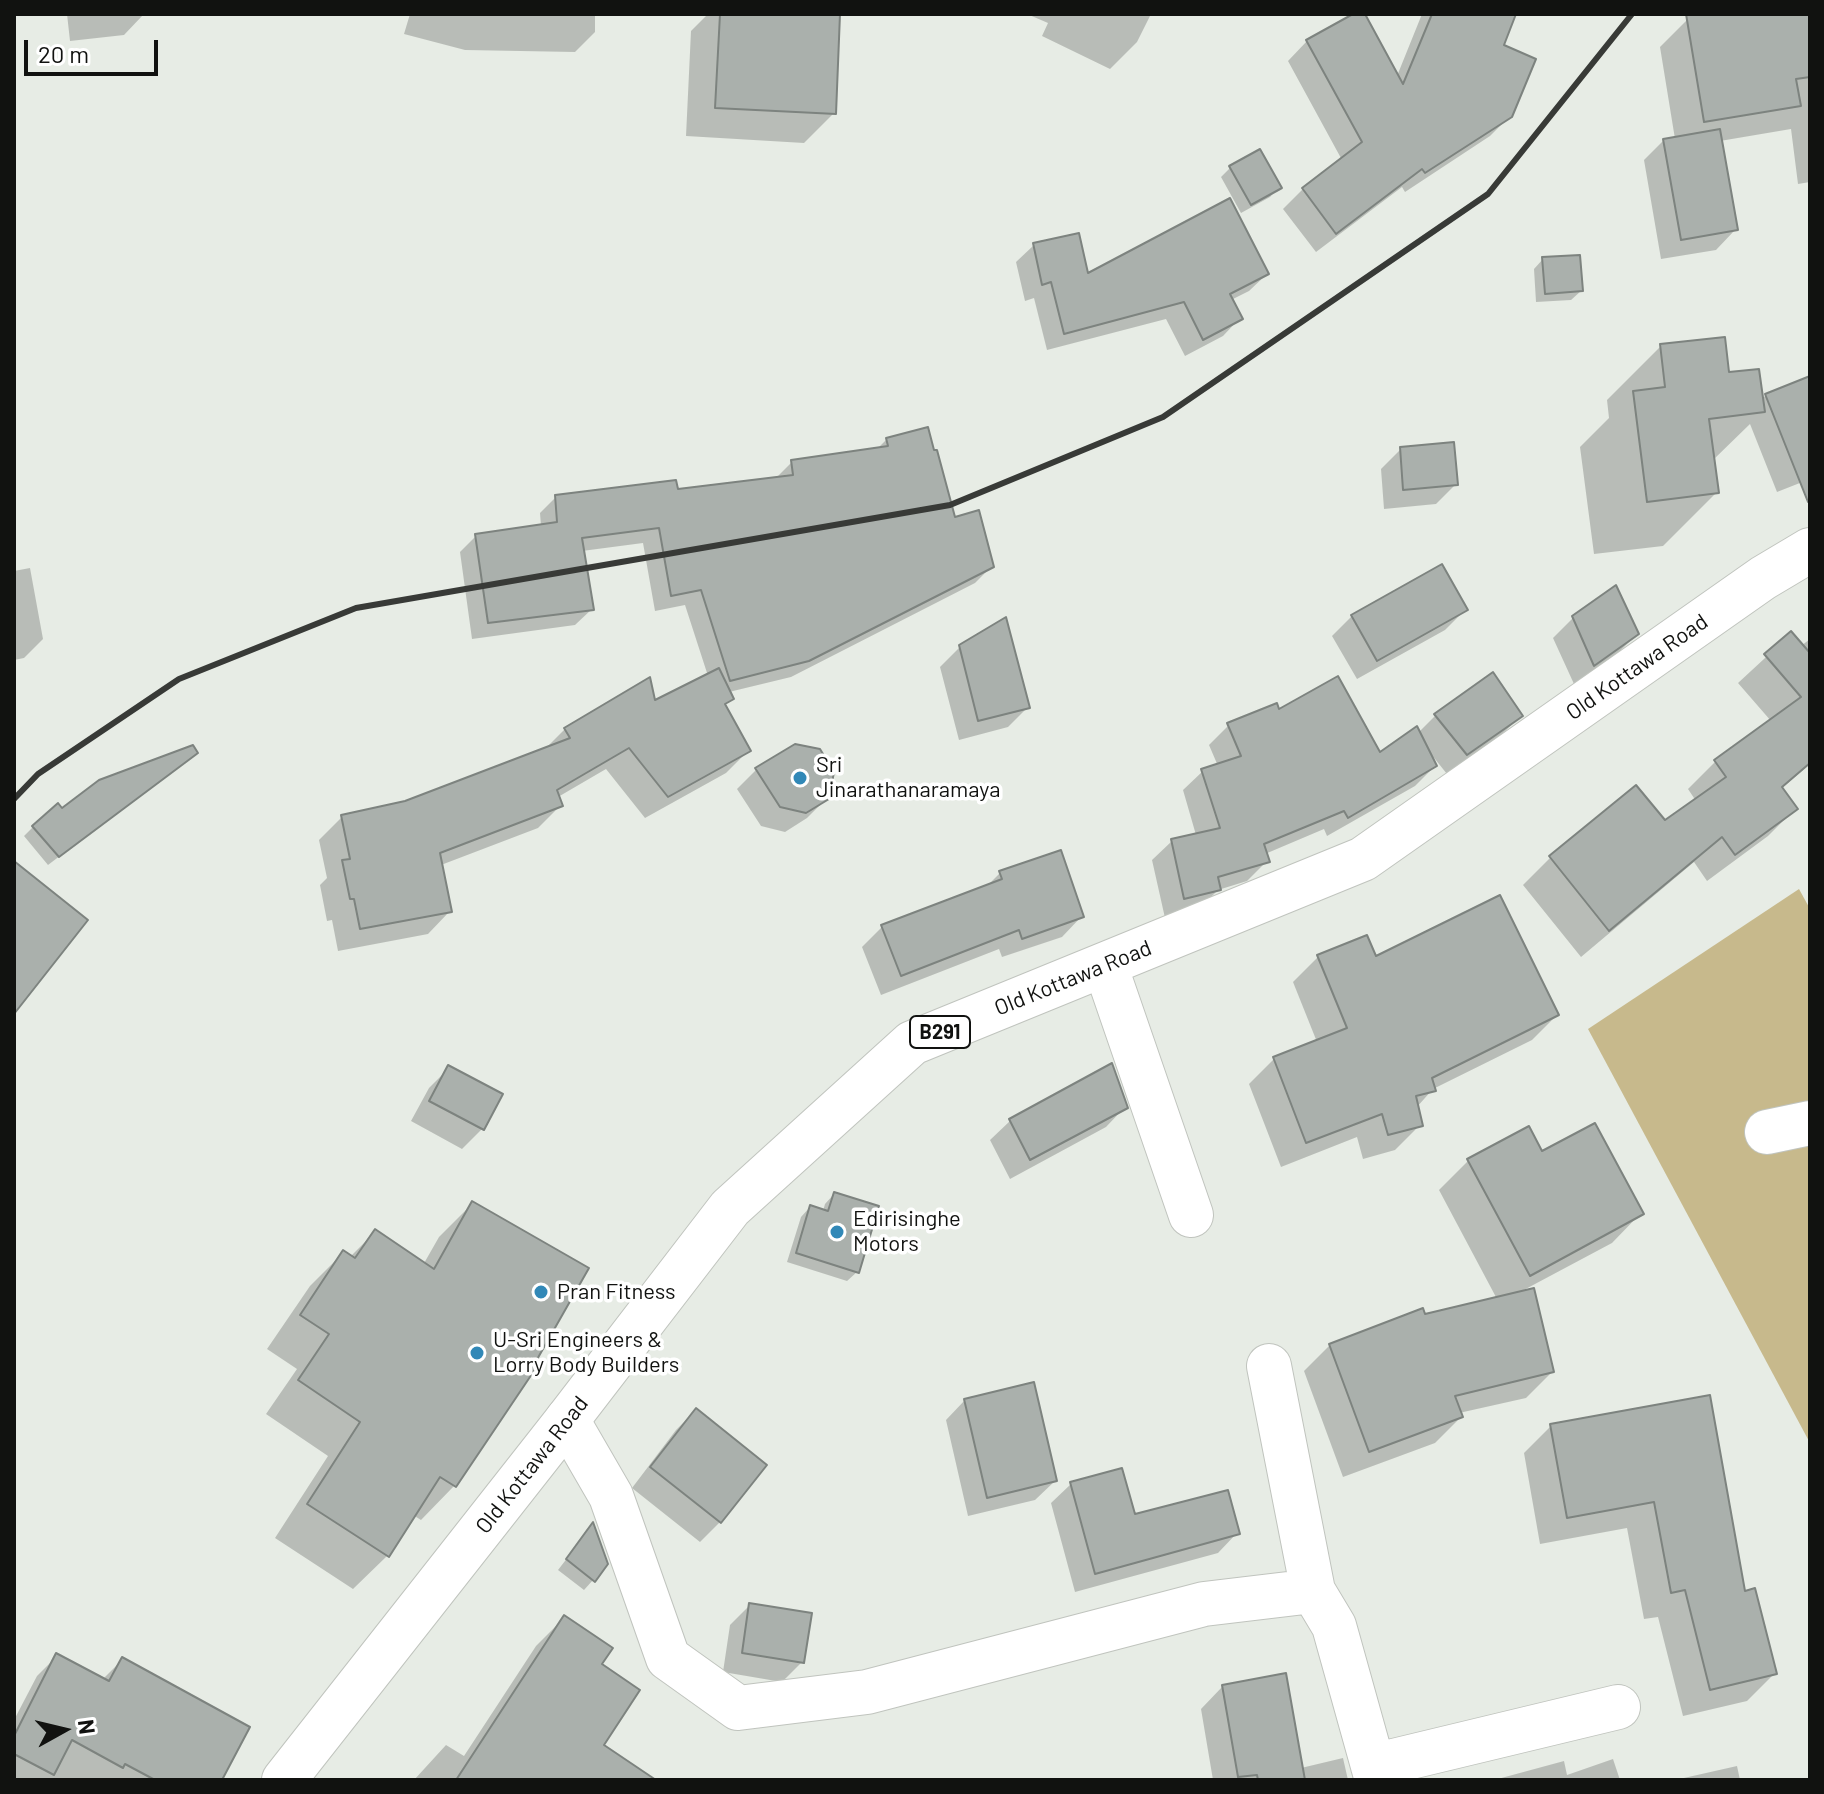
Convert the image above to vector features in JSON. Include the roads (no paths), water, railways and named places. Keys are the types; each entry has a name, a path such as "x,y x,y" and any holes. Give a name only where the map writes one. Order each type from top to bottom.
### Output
{"main road":[{"name":"Old Kottawa Road","path":"284,1780 730,1208 912,1043 1363,859 1763,578 1810,550"},
{"path":"1105,965 1191,1215"},
{"path":"1767,1132 1810,1123"},
{"path":"1269,1366 1313,1591 1334,1626 1375,1773 1618,1707"},
{"path":"567,1420 611,1496 668,1658 738,1708 867,1692 1204,1604 1313,1591"}],"railway":[{"path":"14,799 38,774 179,679 356,608 950,505 1163,417 1488,194 1632,14"}],"place":[{"name":"Sri Jinarathanaramaya","path":"800,778"},
{"name":"Edirisinghe Motors","path":"837,1232"},
{"name":"Pran Fitness","path":"541,1292"},
{"name":"U-Sri Engineers & Lorry Body Builders","path":"477,1353"}]}
